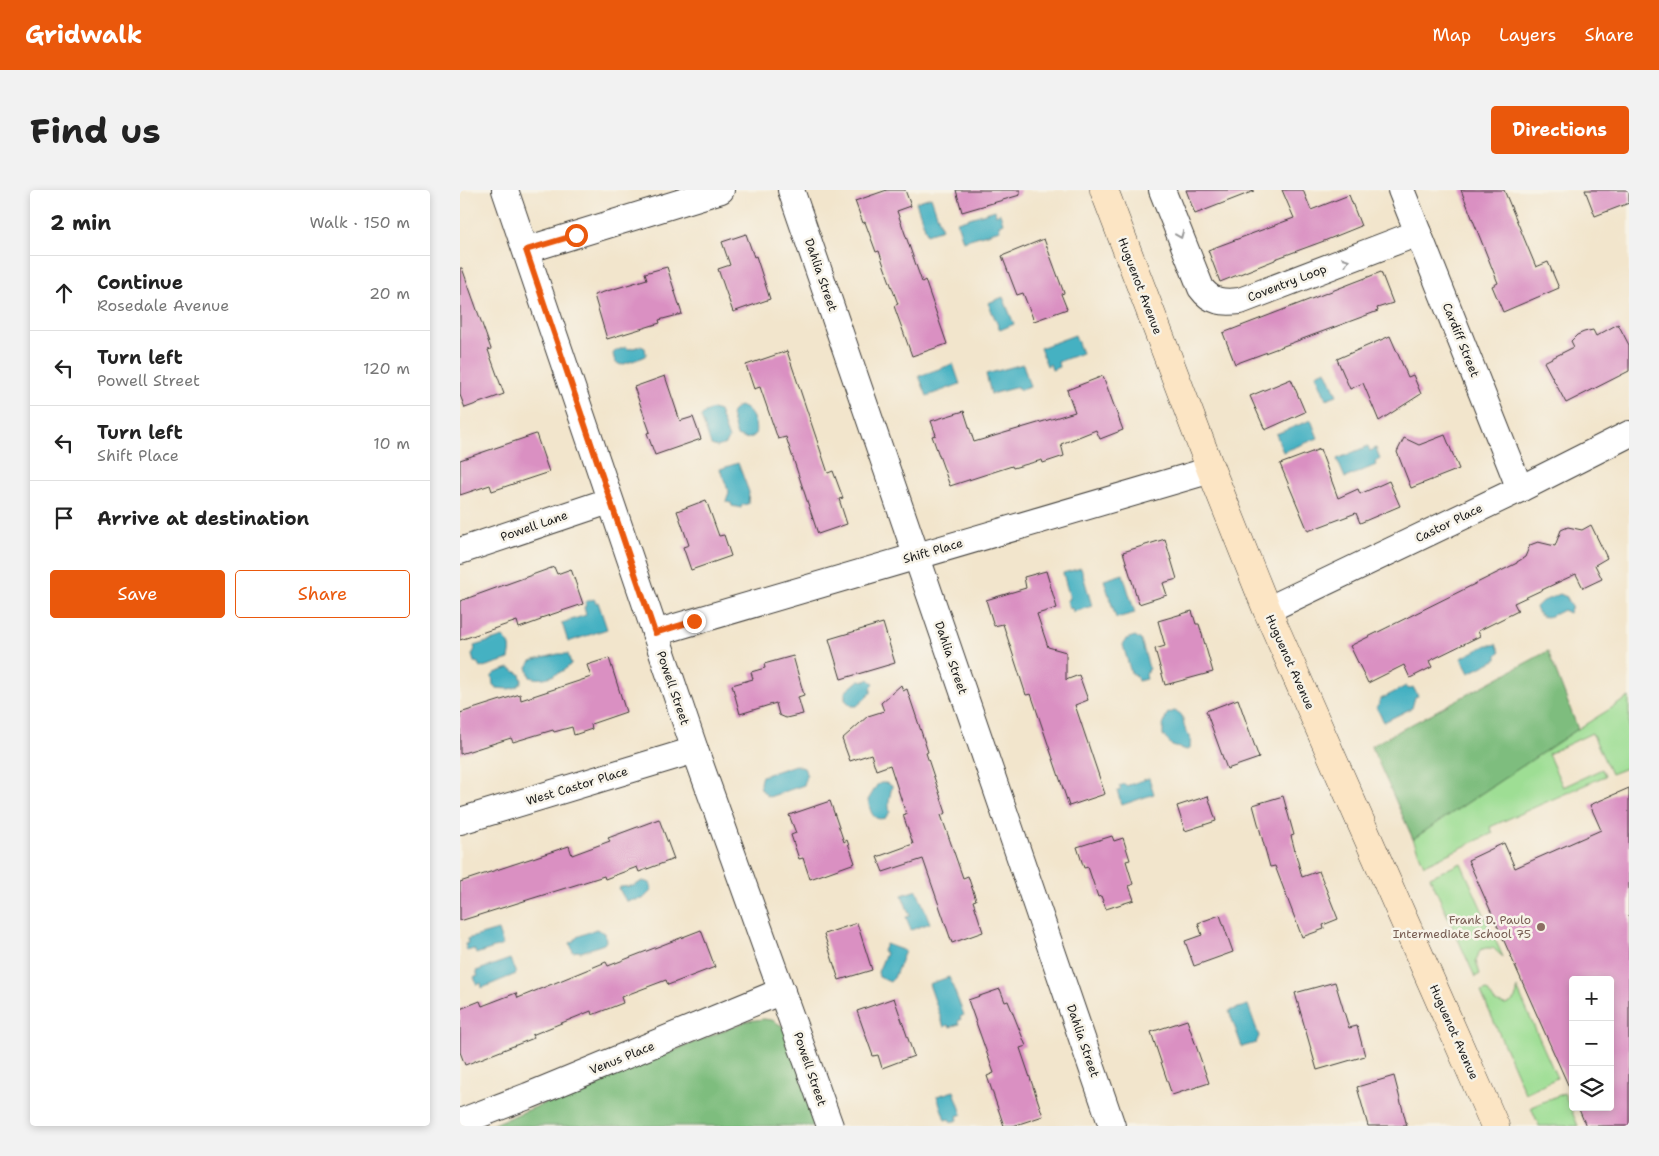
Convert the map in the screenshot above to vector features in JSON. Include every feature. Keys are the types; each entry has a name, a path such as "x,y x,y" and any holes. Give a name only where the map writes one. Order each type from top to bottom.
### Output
{"street":[{"name":"Powell Street","path":"505,190 695,750 830,1126"},
{"path":"526,250 721,190"},
{"name":"Dahlia Street","path":"791,190 1112,1126"},
{"name":"Huguenot Avenue","path":"1104,190 1211,470 1267,610 1494,1126"},
{"name":"Coventry Loop","path":"1162,190 1201,288 1207,296 1215,301 1227,303 1240,302 1418,233"},
{"name":"Cardiff Street","path":"1401,190 1520,490"},
{"name":"Castor Place","path":"1267,610 1520,490 1629,434"},
{"name":"Shift Place","path":"655,633 1211,470"},
{"name":"Powell Lane","path":"460,551 609,501"},
{"name":"West Castor Place","path":"460,821 695,750"},
{"name":"Venus Place","path":"460,1122 546,1089 782,991"}],"green space":[{"path":"1548,651 1578,729 1413,839 1371,746"},
{"path":"1629,697 1629,767 1611,774 1592,733 1548,754 1563,787 1602,769 1605,776 1490,827 1493,833 1424,865 1413,839"},
{"path":"1461,863 1503,957 1493,948 1480,950 1476,961 1480,974 1475,977 1430,877"},
{"path":"1517,988 1557,1078 1525,1093 1481,992 1487,990 1495,1002 1505,1005 1514,999 1517,994"},
{"path":"772,1020 784,1027 820,1126 489,1126 747,1021"},
{"path":"1564,1093 1569,1105 1569,1111 1572,1111 1578,1126 1539,1126 1531,1107"}],"water":[{"path":"931,197 942,229 927,234 916,202"},
{"path":"995,210 996,215 1000,213 1003,223 999,225 1000,230 963,241 957,222"},
{"path":"1003,297 1014,324 1000,330 988,303"},
{"path":"1075,335 1082,353 1058,362 1059,367 1052,370 1050,364 1047,366 1040,348"},
{"path":"641,346 645,348 646,354 644,357 621,365 615,362 613,354 615,351 626,347 629,349"},
{"path":"953,364 960,384 927,396 919,376"},
{"path":"1023,364 1030,387 1020,390 1018,387 991,394 986,374"},
{"path":"1326,370 1337,395 1326,399 1316,374"},
{"path":"738,406 747,409 754,421 756,431 755,435 751,438 737,436 731,415"},
{"path":"713,409 719,411 729,439 726,444 717,447 711,445 701,417 705,412"},
{"path":"1311,420 1318,438 1283,452 1276,434"},
{"path":"1368,446 1370,451 1376,448 1380,459 1375,462 1376,465 1345,478 1337,459"},
{"path":"738,463 749,492 748,504 742,505 741,508 726,502 729,492 720,469"},
{"path":"1081,568 1092,606 1073,612 1072,608 1069,609 1067,600 1070,599 1063,573"},
{"path":"1123,574 1135,613 1116,618 1104,580"},
{"path":"1560,594 1567,597 1568,602 1572,606 1569,613 1563,610 1547,617 1540,615 1536,607 1541,602"},
{"path":"594,599 596,603 598,602 607,629 568,642 562,623 586,615 585,602"},
{"path":"1135,636 1141,640 1149,668 1146,675 1147,679 1138,681 1137,677 1131,673 1123,645 1126,639"},
{"path":"503,637 510,647 509,659 480,668 478,663 474,662 472,655 475,649 474,646"},
{"path":"1496,644 1500,652 1497,655 1497,659 1469,673 1461,658 1487,645"},
{"path":"558,654 568,654 571,664 563,671 552,676 530,677 527,667 531,661"},
{"path":"509,668 520,674 522,681 520,684 508,689 497,688 493,685 492,676"},
{"path":"869,679 874,684 871,688 871,693 857,706 852,706 845,700 845,692 859,680 866,681"},
{"path":"1406,686 1408,689 1413,687 1418,696 1415,697 1412,708 1384,722 1376,707 1380,704 1379,700"},
{"path":"1174,711 1182,715 1190,738 1190,748 1187,750 1172,746 1163,735 1163,726 1167,714"},
{"path":"795,765 804,768 807,775 804,785 769,797 760,785 762,776"},
{"path":"1149,778 1154,794 1122,805 1117,791 1121,790 1119,786 1125,784 1126,786"},
{"path":"881,783 892,786 889,802 890,812 885,818 881,819 874,817 868,800 877,785"},
{"path":"643,881 650,883 652,890 643,899 626,901 619,889 620,887 633,886"},
{"path":"917,890 930,923 911,930 906,917 910,916 902,895"},
{"path":"596,929 605,933 606,941 604,944 581,952 573,952 570,943 577,937"},
{"path":"498,930 503,945 476,954 474,949 467,951 465,944 468,943 467,939"},
{"path":"886,944 905,951 894,978 890,982 879,977 878,972 886,953 883,951"},
{"path":"510,959 516,974 482,988 481,983 477,985 474,977 478,976 476,971"},
{"path":"949,977 964,1015 960,1017 959,1024 944,1027 929,984"},
{"path":"1248,1005 1259,1036 1256,1043 1242,1047 1229,1011"},
{"path":"954,1091 962,1114 957,1116 958,1120 951,1122 949,1119 945,1120 937,1096"}],"building":[{"path":"887,190 905,190 911,206 897,211 922,282 925,280 947,344 912,356 894,306 898,304 879,251 876,252 855,201"},
{"path":"956,190 1020,190 1020,195 962,212"},
{"path":"1186,190 1254,190 1254,191 1195,214"},
{"path":"1282,190 1303,190 1311,210 1349,195 1361,226 1220,282 1208,250 1294,218"},
{"path":"1461,190 1504,190 1536,267 1548,262 1559,288 1503,312 1492,286 1498,283"},
{"path":"1585,190 1629,190 1629,203 1595,216"},
{"path":"746,234 754,257 756,256 770,299 733,312 718,269 730,265 722,242"},
{"path":"1044,239 1064,293 1061,294 1067,309 1034,321 1023,293 1017,295 1002,256"},
{"path":"667,267 682,314 659,320 660,323 607,339 594,295 647,279 645,273"},
{"path":"460,268 462,268 491,349 488,350 504,394 465,408 460,395"},
{"path":"1381,272 1393,303 1377,308 1378,311 1235,364 1223,333"},
{"path":"1618,324 1629,345 1629,371 1566,403 1544,362 1574,347 1571,341 1577,335 1593,330 1596,336"},
{"path":"1390,336 1408,377 1413,375 1421,394 1379,421 1363,383 1350,389 1337,359"},
{"path":"787,351 828,473 833,471 843,498 839,499 847,524 818,534 786,437 778,439 760,387 754,389 746,365"},
{"path":"665,376 680,421 693,417 701,439 655,455 647,433 650,432 634,387"},
{"path":"1103,376 1123,430 1100,439 1096,430 1061,444 1064,456 1043,463 1042,460 1013,468 1012,466 950,486 932,436 936,435 931,421 964,411 974,442 1075,412 1067,390"},
{"path":"1291,379 1305,412 1265,430 1250,396"},
{"path":"536,434 549,472 492,491 490,485 460,495 460,460"},
{"path":"1445,435 1459,469 1411,488 1397,452 1404,438 1419,445"},
{"path":"1320,449 1338,498 1358,489 1360,494 1389,481 1400,506 1360,523 1356,513 1308,531 1280,464"},
{"path":"706,500 719,536 724,535 731,556 691,570 683,547 689,545 677,511"},
{"path":"1591,525 1607,558 1595,565 1602,579 1583,588 1576,574 1514,603 1518,611 1478,631 1480,636 1429,661 1432,667 1410,678 1404,665 1368,683 1350,646 1517,563 1525,557 1530,545 1538,542 1555,546 1561,530 1568,527 1582,530"},
{"path":"1165,539 1177,579 1163,583 1167,595 1139,604 1123,552"},
{"path":"554,567 557,574 571,569 583,604 541,618 541,620 519,628 517,621 460,640 460,601"},
{"path":"1046,571 1057,608 1037,614 1048,647 1066,652 1066,680 1079,675 1088,700 1075,705 1105,794 1069,806 1031,694 1026,695 1003,624 994,626 986,600 1026,588 1024,577"},
{"path":"1192,611 1196,624 1199,624 1213,672 1165,685 1155,649 1165,646 1158,621"},
{"path":"883,623 895,663 841,679 829,639"},
{"path":"793,656 804,695 798,697 803,714 786,718 779,715 776,703 740,714 732,685 753,679 751,672 765,668 764,664"},
{"path":"609,658 626,712 591,724 592,729 574,735 572,727 554,732 553,730 513,742 511,738 460,754 460,713 520,694 521,700 591,677 587,665"},
{"path":"901,685 903,691 907,689 928,752 926,753 946,813 941,815 963,878 968,876 976,900 973,901 983,932 952,943 923,859 883,872 877,857 913,844 903,815 906,814 890,765 876,770 871,754 850,761 842,739 868,716 884,711 881,703"},
{"path":"1238,699 1259,758 1227,769 1206,711"},
{"path":"1629,788 1629,1126 1586,1126 1580,1111 1614,1111 1614,976 1569,976 1569,1087 1468,860 1504,843 1515,868 1601,830 1590,805"},
{"path":"1208,796 1216,821 1185,831 1177,806"},
{"path":"1283,796 1294,835 1291,836 1302,877 1319,871 1338,919 1323,925 1324,929 1302,937 1275,866 1270,867 1253,805"},
{"path":"830,801 844,842 847,840 855,863 810,879 803,858 799,859 791,835 796,833 789,815"},
{"path":"659,819 674,859 639,872 637,867 605,879 604,876 460,921 460,882 569,846 572,855 610,841 608,838"},
{"path":"1112,836 1114,841 1123,838 1130,860 1126,861 1133,884 1129,886 1134,900 1106,909 1101,896 1098,897 1088,867 1084,868 1077,847"},
{"path":"1220,915 1233,952 1194,966 1185,941 1202,935 1198,923"},
{"path":"857,923 872,970 839,980 824,934"},
{"path":"701,930 715,967 668,985 666,980 621,997 623,1003 592,1015 591,1011 532,1035 534,1038 465,1065 460,1052 460,1009 480,1001 482,1006 516,993 518,998 606,962 608,966"},
{"path":"1335,982 1349,1028 1357,1026 1365,1056 1317,1070 1295,993"},
{"path":"1000,989 1005,1002 1008,1001 1026,1046 1020,1048 1043,1116 1013,1126 1004,1126 987,1076 994,1073 968,1000"},
{"path":"894,998 914,1056 882,1068 878,1055 873,1056 857,1011"},
{"path":"1187,1020 1209,1083 1172,1095 1151,1032"},
{"path":"1394,1076 1407,1126 1368,1126 1357,1087"}],"place":[{"name":"Frank D. Paulo Intermediate School 75","path":"1541,927"}],"route":[{"path":"576,235 526,250 655,633 694,621"}]}
